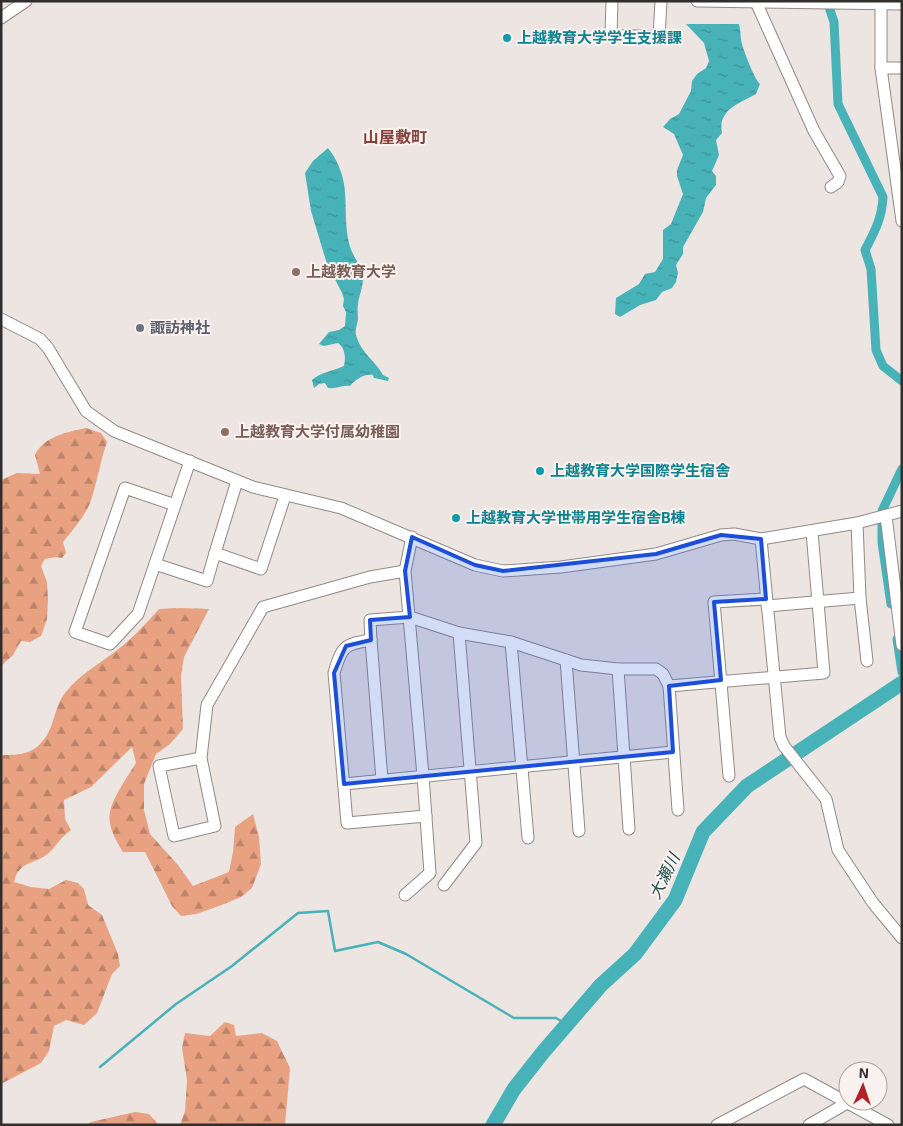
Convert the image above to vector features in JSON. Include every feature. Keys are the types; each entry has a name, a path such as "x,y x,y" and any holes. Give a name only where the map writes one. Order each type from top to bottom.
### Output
{"street":[{"path":"1,18 26,1"},
{"path":"612,1 611,35 659,37 661,1"},
{"path":"697,1 902,4"},
{"path":"756,2 814,131 840,176 838,182 831,187"},
{"path":"882,4 881,68 896,135 902,221"},
{"path":"881,68 902,68"},
{"path":"1,319 40,340 48,348 82,405 98,422 114,432 253,487 341,508 475,565 503,571 561,567 656,554 721,535 734,534 762,539 812,532 902,512"},
{"path":"175,505 125,488 75,632 110,644 138,614 190,462"},
{"path":"155,564 207,581 237,481"},
{"path":"215,553 261,569 285,496"},
{"path":"886,516 902,646"},
{"path":"857,523 860,598 867,662"},
{"path":"669,686 720,680 824,673 812,532"},
{"path":"405,895 430,873 405,571 412,537"},
{"path":"762,539 780,736 784,746 826,799 838,850 874,903 902,938"},
{"path":"201,758 160,766 174,836 215,826 201,758 207,705 263,607 370,577 405,571"},
{"path":"729,776 714,602 818,601 860,598"},
{"path":"382,780 370,620 410,617 459,633 511,642 581,665 618,669 656,669 663,674 669,686 678,810"},
{"path":"444,885 476,843 459,633"},
{"path":"372,640 346,646 341,651 334,673 347,823 426,816"},
{"path":"511,642 528,838"},
{"path":"566,660 579,831"},
{"path":"618,669 629,829"},
{"path":"344,784 673,752"},
{"path":"716,1125 804,1079 838,1098"},
{"path":"809,1125 838,1108"},
{"path":"862,1111 888,1125"}],"highlighted area":[{"path":"721,535 761,539 766,599 714,602 721,680 669,686 673,752 344,784 334,673 346,646 371,640 370,620 410,617 405,571 412,537 475,565 503,571 656,554"}],"green space":[{"path":"86,428 101,433 107,442 90,503 63,542 66,553 62,558 45,559 41,566 47,582 48,600 47,619 41,636 30,642 21,641 13,655 1,666 1,480 17,473 40,474 35,455 44,443 57,436"},
{"path":"159,609 209,609 184,657 181,675 183,729 170,744 156,754 144,784 144,810 150,834 178,865 193,886 229,872 235,827 253,814 259,837 261,864 252,888 241,897 219,906 196,914 181,916 172,906 145,852 123,852 113,833 109,817 114,800 136,763 132,747 91,787 64,800 65,819 71,830 44,857 24,866 16,875 14,882 31,887 49,889 66,880 78,883 84,889 88,905 102,915 118,954 120,966 112,974 97,1013 84,1025 66,1020 54,1026 49,1051 41,1063 1,1084 1,755 22,754 36,748 49,732 61,699 77,680 126,643"},
{"path":"225,1022 234,1025 236,1036 262,1033 277,1041 290,1068 285,1125 180,1125 185,1111 187,1080 182,1048 185,1033 210,1036"},
{"path":"135,1112 149,1114 159,1125 86,1125 91,1122"}],"water":[{"path":"686,24 739,24 741,42 760,84 756,94 731,108 723,118 721,125 722,133 716,140 719,155 712,171 716,176 716,185 706,198 703,212 683,247 683,254 676,265 678,273 676,282 672,288 662,292 656,300 640,305 620,317 615,314 616,298 639,284 645,274 655,272 663,259 663,230 671,224 683,194 677,170 683,155 674,134 663,127 670,119 679,114 691,91 692,81 697,74 706,68 709,61 704,43"},
{"path":"328,148 341,172 344,184 349,243 363,278 358,306 356,335 365,352 383,375 389,378 388,381 374,378 373,375 366,375 350,386 328,388 325,383 319,384 314,388 312,380 323,373 344,366 345,359 344,350 338,343 324,346 319,344 329,332 339,330 345,326 346,312 343,306 344,299 342,293 327,264 311,211 305,173 313,161"}],"waterway":[{"path":"827,1 834,22 838,104 883,197 880,218 865,250 871,269 876,350 883,366 902,381"},
{"path":"891,604 882,542 882,511 902,469"},
{"path":"897,639 902,672"},
{"name":"大瀬川","path":"493,1125 514,1089 544,1051 601,985 635,954 675,900 703,832 747,786 902,683"},
{"path":"100,1067 176,1004 232,966 298,913 328,911 335,951 378,942 406,954 514,1018 556,1018 568,1025"}],"place":[{"name":"上越教育大学学生支援課","path":"507,38"},
{"name":"上越教育大学","path":"296,272"},
{"name":"諏訪神社","path":"140,328"},
{"name":"上越教育大学付属幼稚園","path":"225,432"},
{"name":"上越教育大学国際学生宿舎","path":"540,471"},
{"name":"上越教育大学世帯用学生宿舎B棟","path":"456,518"}],"district":[{"name":"山屋敷町","path":"395,137"}]}
